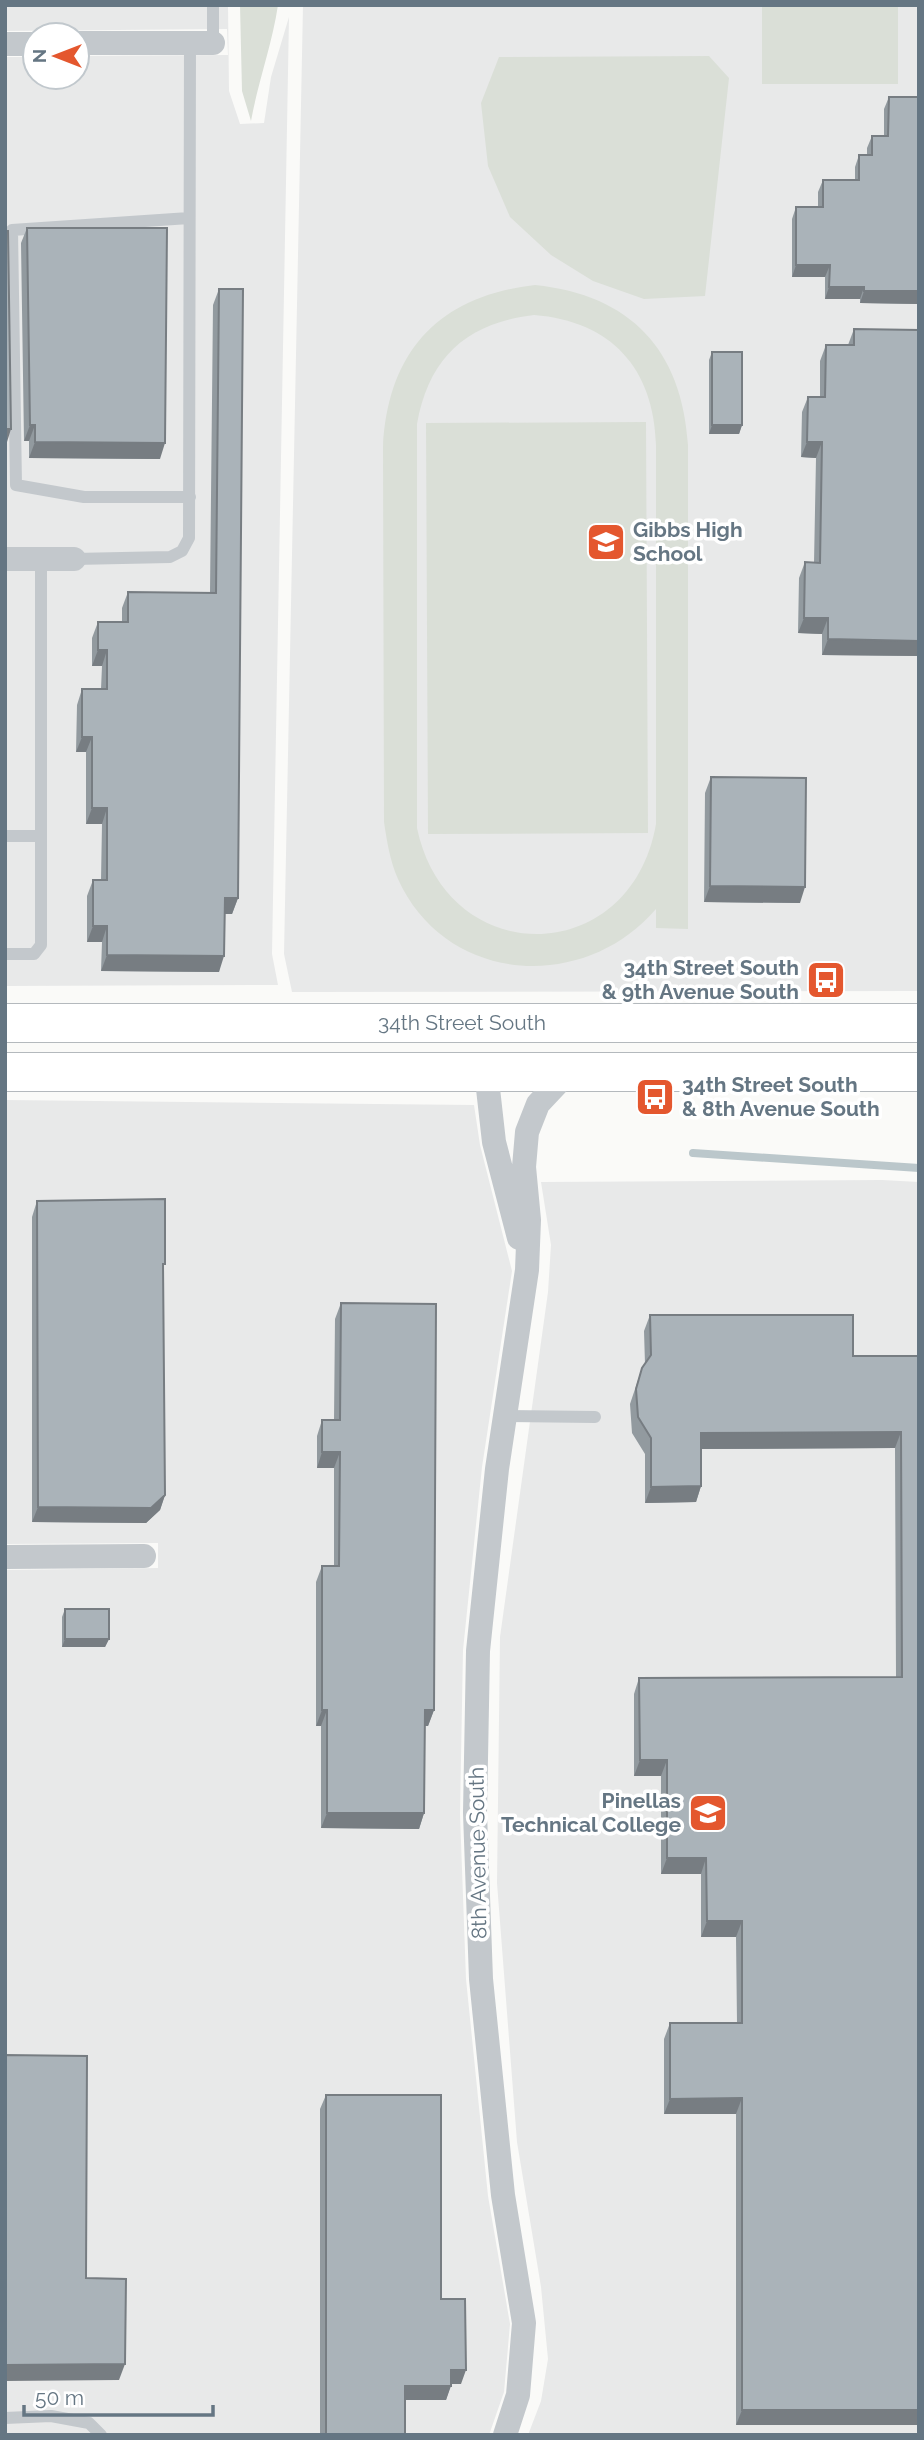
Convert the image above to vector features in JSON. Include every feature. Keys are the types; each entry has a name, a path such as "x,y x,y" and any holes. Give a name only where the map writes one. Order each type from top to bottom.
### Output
{"highway":[{"path":"486,1071 593,1021"},
{"name":"34th Street South","path":"5,1023 919,1023"},
{"path":"5,1072 919,1072"}],"street":[{"path":"91,43 201,43"},
{"path":"5,559 74,559"},
{"name":"8th Avenue South","path":"486,1071 494,1142 527,1270"},
{"name":"8th Avenue South","path":"505,2435 518,2395 524,2323 503,2195 481,1979 475,1814 478,1651 505,1416 527,1270 529,1220 524,1167 527,1132 538,1104 569,1071"},
{"path":"5,1557 144,1556"}],"lane":[{"path":"74,559 170,557 182,551 189,538 189,218 201,43 213,5"},
{"path":"189,218 12,230 16,485 84,497 190,497"},
{"path":"5,954 34,954 40,946 41,559"},
{"path":"5,836 41,836"},
{"path":"505,1416 596,1417"},
{"path":"5,2418 64,2418 89,2423 101,2435"}],"shaded area":[{"path":"5,5 228,5 229,91 240,124 264,123 271,77 289,17 272,954 278,985 5,986 5,57 21,57 21,91 91,91 91,56 228,55 227,29 91,30 91,21 21,21 21,31 5,31"},
{"path":"240,5 278,5 251,121 242,91"},
{"name":"Gibbs High School","path":"303,5 919,5 919,991 292,992 284,954"},
{"path":"762,5 898,5 898,84 762,84"},
{"path":"709,56 729,78 705,296 644,299 593,281 551,255 510,217 488,166 481,103 499,57"},
{"path":"535,285 569,291 599,301 624,315 645,333 662,355 675,381 684,411 688,445 688,929 656,928 656,909 626,936 592,955 555,964 518,965 482,957 448,940 420,914 398,879 384,822 383,447 387,413 395,383 408,356 425,334 446,316 471,301 501,291","holes":["534,315 561,319 606,338 623,353 637,372 647,393 653,418 656,445 656,824 640,872 612,906 577,927 538,934 499,928 463,908 435,875 417,828 417,424 431,380 455,347 471,335 510,319"]},
{"path":"646,422 648,833 428,834 426,423"},
{"path":"5,1100 474,1105 480,1145 512,1271 482,1467 463,1650 460,1814 466,1979 488,2196 510,2324 504,2392 489,2435 5,2435 5,1570 158,1568 158,1543 5,1544"},
{"name":"Pinellas Technical College","path":"541,1182 919,1182 919,2435 528,2435 541,2401 548,2359 541,2287 517,2142 497,1883 500,1637 548,1292 551,1245"}],"building":[{"path":"889,97 919,97 919,291 864,291 864,287 829,287 830,265 796,265 796,207 823,207 823,180 859,180 859,155 872,155 872,136 888,136"},
{"path":"27,228 167,228 165,443 35,442 35,425 30,425"},
{"path":"5,231 8,231 11,429 5,429"},
{"path":"219,289 243,289 238,898 225,898 224,956 107,955 107,926 93,926 93,880 107,880 107,808 92,808 92,737 82,737 82,689 107,689 107,650 98,650 98,622 128,622 128,592 216,593"},
{"path":"854,329 919,330 919,641 828,639 828,618 804,618 805,562 820,563 822,442 807,442 808,397 825,397 826,345 854,345"},
{"path":"712,352 742,352 742,425 712,425"},
{"path":"711,777 806,778 805,887 710,886"},
{"path":"165,1199 165,1495 151,1508 38,1507 37,1201"},
{"path":"341,1303 436,1304 434,1710 425,1710 424,1813 327,1813 327,1710 322,1710 322,1566 339,1566 340,1452 322,1452 322,1420 340,1420"},
{"path":"650,1315 853,1315 853,1356 919,1356 919,2410 742,2410 742,2098 670,2099 670,2023 742,2023 742,1921 707,1921 706,1858 667,1858 667,1760 640,1760 639,1678 902,1677 901,1432 701,1433 701,1486 651,1487 651,1438 638,1417 636,1389 642,1368 651,1355"},
{"path":"65,1609 109,1609 109,1639 65,1639"},
{"path":"5,2055 87,2056 86,2278 126,2279 125,2364 5,2365"},
{"path":"326,2095 441,2095 441,2299 465,2299 466,2370 451,2370 451,2386 405,2386 405,2435 326,2435"}],"waterway":[{"path":"693,1153 919,1168"}],"place":[{"name":"Gibbs High School","path":"606,542"},
{"name":"34th Street South & 9th Avenue South","path":"826,980"},
{"name":"34th Street South & 8th Avenue South","path":"655,1097"},
{"name":"Pinellas Technical College","path":"708,1813"}]}
